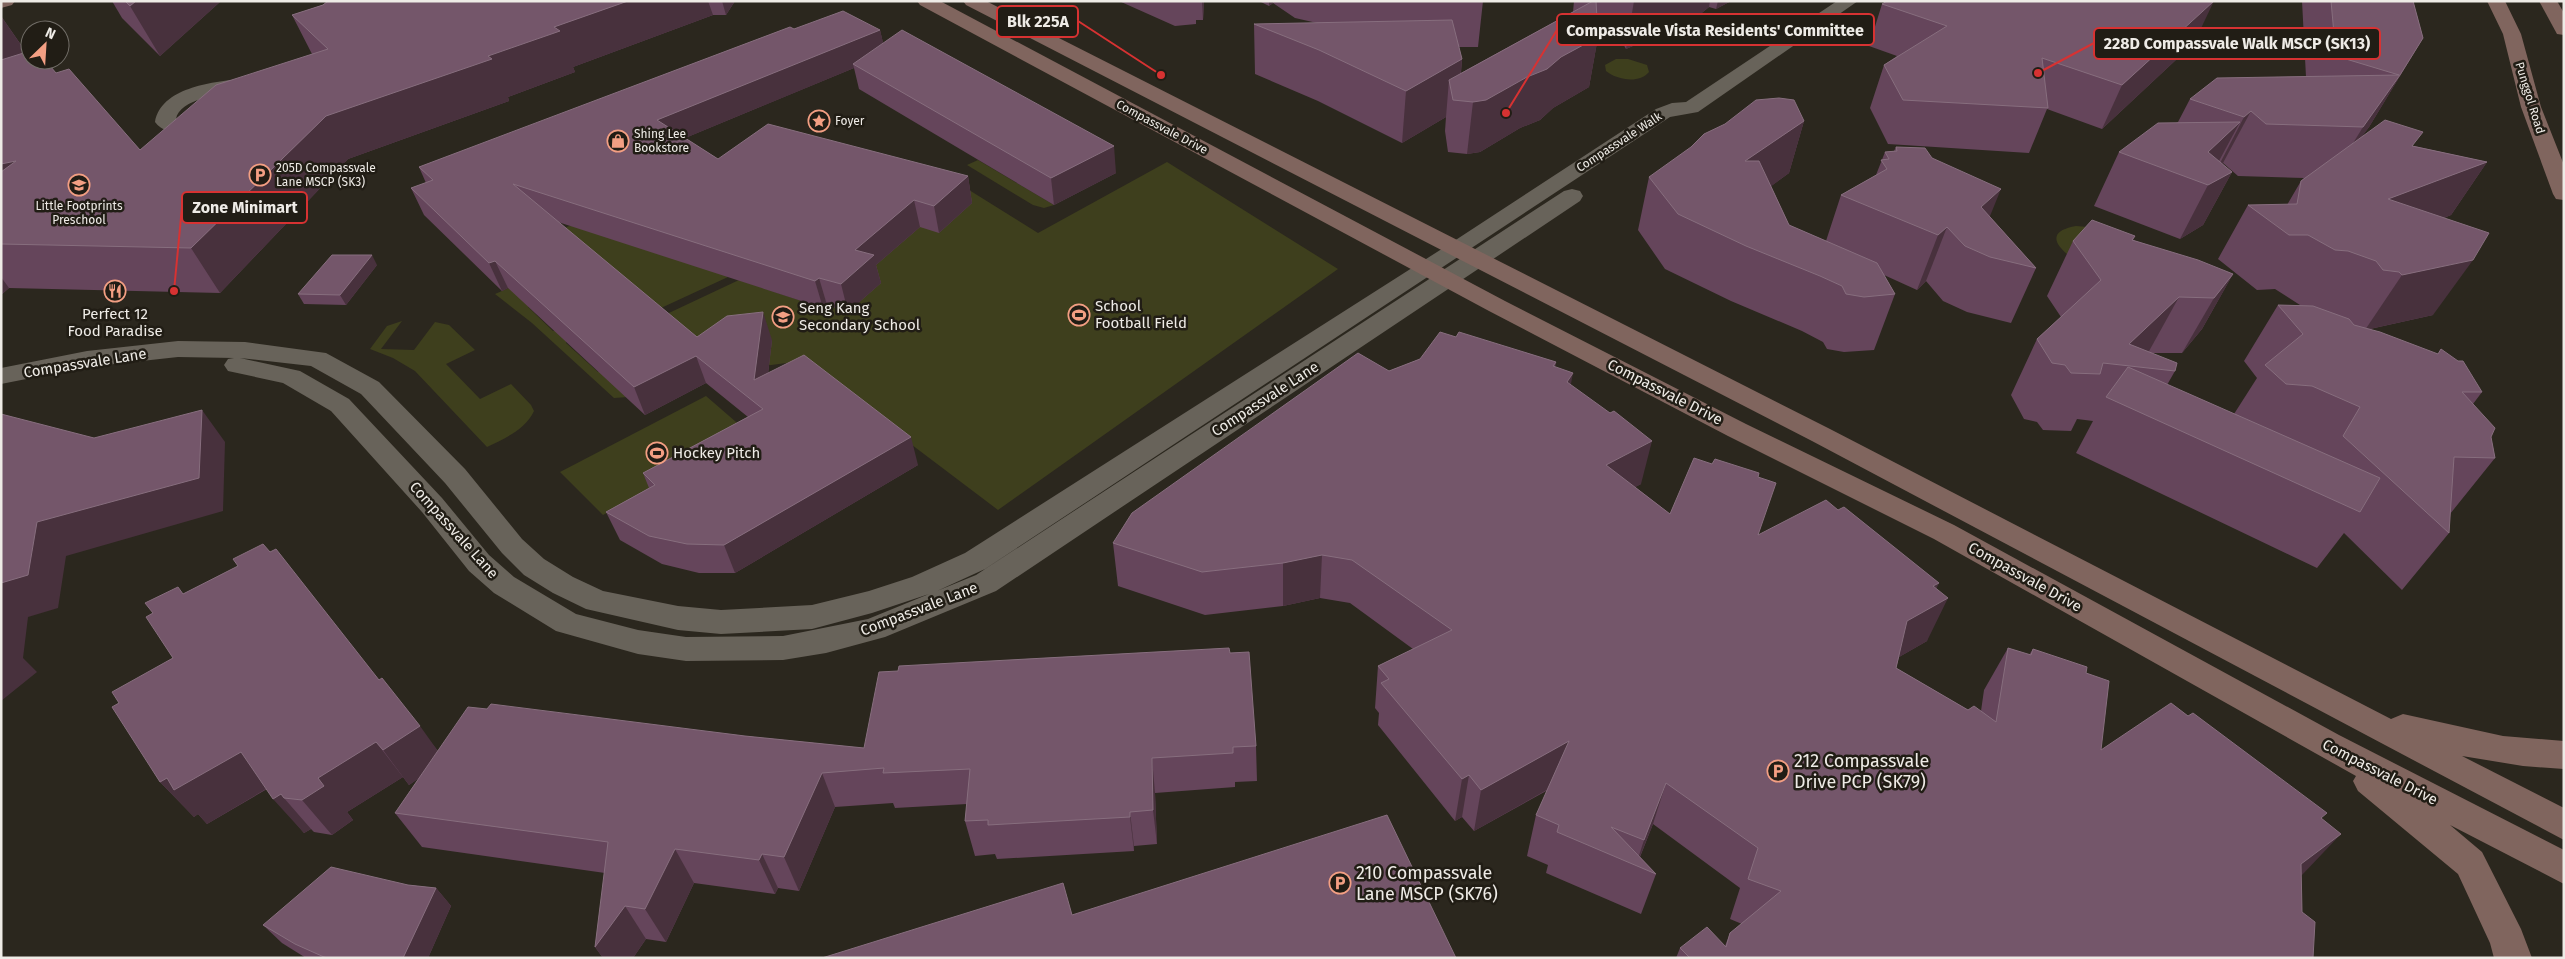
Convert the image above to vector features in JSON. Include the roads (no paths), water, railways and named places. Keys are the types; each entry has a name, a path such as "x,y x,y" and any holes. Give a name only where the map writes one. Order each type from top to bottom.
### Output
{"street":[{"path":"1,2 6,1"},
{"name":"Compassvale Drive","path":"926,1 1447,280 1737,430 1944,532 2327,745 2564,868"},
{"name":"Compassvale Drive","path":"972,1 2354,713 2564,825"},
{"path":"1401,298 1426,268 1466,255 1680,122 1691,108 1849,1"},
{"name":"Punggol Road","path":"2496,1 2512,34 2531,107 2564,194"},
{"path":"2548,1 2564,30"},
{"path":"1401,298 1447,280 1466,255"},
{"name":"Compassvale Lane","path":"1,376 88,359 178,349 245,350 317,359 370,388 455,476 512,546 534,567 563,585 597,601 678,618 721,622 767,621 812,617 872,602 922,584 974,561 1401,298"},
{"name":"Compassvale Lane","path":"1,394 78,378 168,363 236,364 291,377 340,405 432,505 479,563 504,585 567,623 638,642 686,649 783,648 826,641 874,629 986,583 1401,298"},
{"path":"2354,713 2470,745 2542,755 2564,755"},
{"path":"2327,745 2470,863 2508,941 2513,958"}],"place":[{"name":"228D Compassvale Walk MSCP (SK13)","path":"2038,73"},
{"name":"Blk 225A","path":"1161,75"},
{"name":"Compassvale Vista Residents' Committee","path":"1506,113"},
{"name":"Foyer","path":"819,121"},
{"name":"Shing Lee Bookstore","path":"618,141"},
{"name":"205D Compassvale Lane MSCP (SK3)","path":"260,175"},
{"name":"Little Footprints Preschool","path":"79,185"},
{"name":"Perfect 12 Food Paradise","path":"115,291"},
{"name":"Zone Minimart","path":"174,291"},
{"name":"School Football Field","path":"1079,315"},
{"name":"Seng Kang Secondary School","path":"783,317"},
{"name":"Hockey Pitch","path":"657,453"},
{"name":"212 Compassvale Drive PCP (SK79)","path":"1778,771"},
{"name":"210 Compassvale Lane MSCP (SK76)","path":"1340,883"}]}
